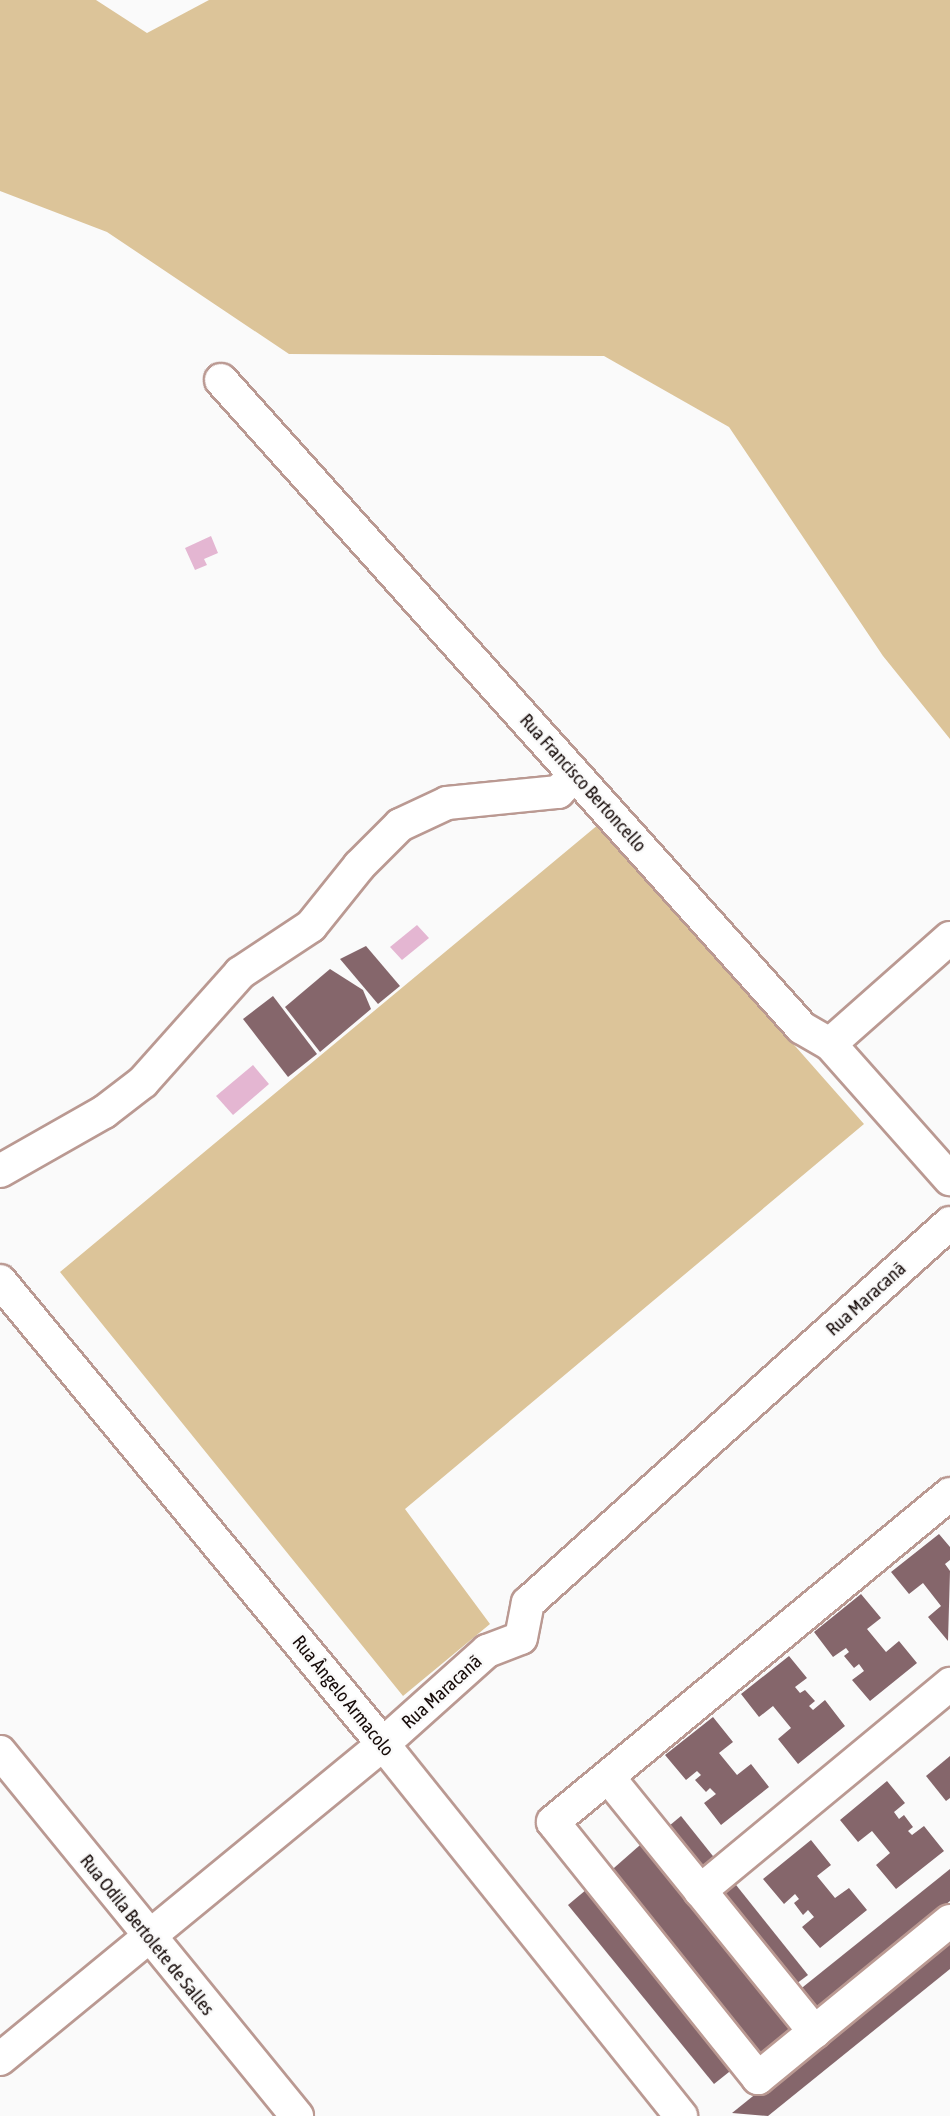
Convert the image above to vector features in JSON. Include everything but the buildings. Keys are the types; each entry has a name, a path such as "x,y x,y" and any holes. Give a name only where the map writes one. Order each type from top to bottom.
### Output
{"street":[{"name":"Rua Francisco Bertoncello","path":"221,380 802,1028 830,1044 950,1179"},
{"path":"0,1171 104,1111 143,1082 240,973 311,926 359,866 400,825 447,803 558,792 575,775"},
{"path":"830,1044 950,938"},
{"name":"Rua Maracanã","path":"0,2059 383,1744 487,1651 521,1638 528,1603 950,1223"},
{"name":"Rua Ângelo Armacolo","path":"0,1281 383,1744 681,2116"},
{"path":"950,1494 552,1822 758,2078 950,1921"},
{"path":"700,1891 950,1684"},
{"name":"Rua Odila Bertolete de Salles","path":"0,1752 149,1939 297,2116"},
{"path":"608,1778 815,2032"}],"shaded area":[{"path":"0,0 96,0 147,33 209,0 950,0 950,739 883,656 729,427 604,356 289,354 107,232 0,191"},
{"path":"211,536 218,553 204,559 207,565 195,570 185,548"},
{"path":"599,824 864,1124 405,1509 490,1624 403,1696 60,1272"},
{"path":"417,925 429,938 402,960 390,947"},
{"path":"253,1065 269,1084 233,1115 216,1096"}]}
